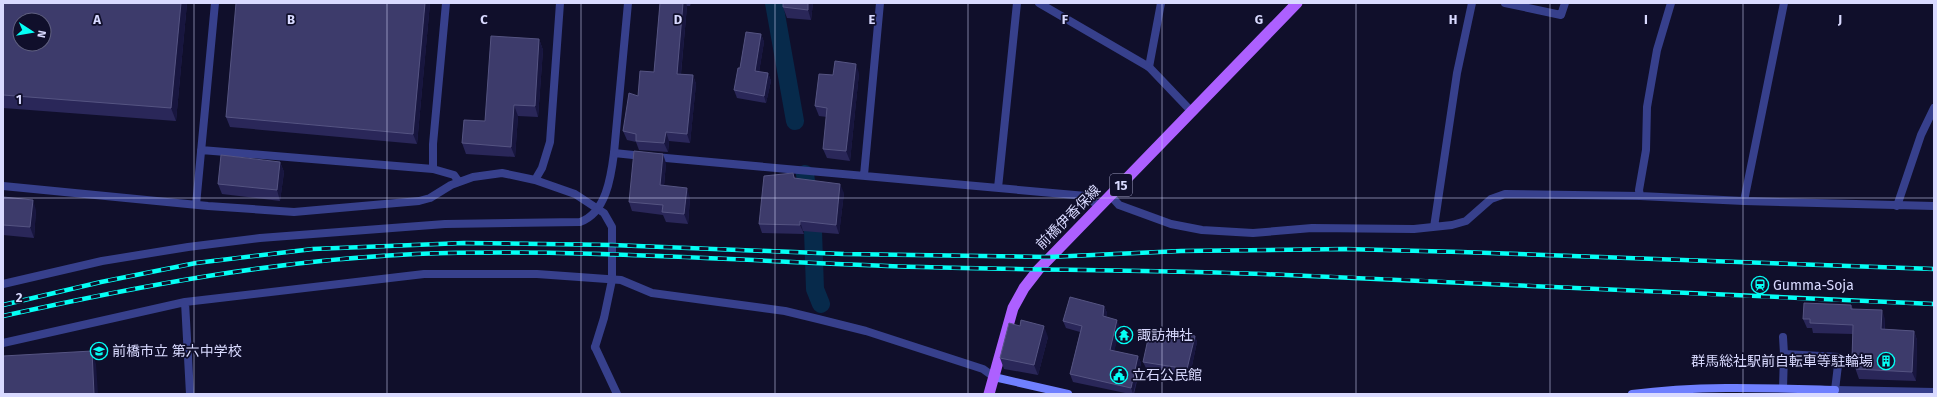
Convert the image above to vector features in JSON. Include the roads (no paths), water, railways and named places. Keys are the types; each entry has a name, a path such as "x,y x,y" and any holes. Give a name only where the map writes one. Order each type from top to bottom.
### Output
{"main road":[{"name":"前橋伊香保線","path":"989,394 1013,308 1018,297 1038,270 1297,3"},
{"path":"994,377 1068,394"},
{"path":"1632,394 1691,389 1783,388 1835,392"}],"street":[{"path":"196,205 215,3"},
{"path":"433,169 433,144 446,3"},
{"path":"535,180 542,168 550,142 560,3"},
{"path":"3,284 102,261 188,247 260,238 404,226 445,224 570,223 585,220 598,208 610,179 614,153 628,3"},
{"path":"864,175 880,3"},
{"path":"998,188 1017,3"},
{"path":"1039,3 1149,67 1192,112"},
{"path":"1149,67 1161,3"},
{"path":"1434,227 1457,73 1472,3"},
{"path":"1505,3 1562,15 1564,3"},
{"path":"1640,196 1639,190 1646,150 1647,107 1657,50 1671,3"},
{"path":"1744,201 1784,3"},
{"path":"1897,206 1921,135 1934,108"},
{"path":"201,150 433,169 454,175 459,182"},
{"path":"614,153 1086,196 1100,207"},
{"path":"3,186 196,205 306,212 420,201 459,182 488,174 502,173 535,180 575,194 598,208 608,218 612,227 612,280 604,318 595,347 617,394"},
{"path":"1111,196 1119,205 1159,220 1202,230 1253,232 1312,228 1414,229 1460,224 1466,221 1491,199 1505,194 1640,196 1744,201 1934,206"},
{"path":"3,343 185,302 424,274 537,274 628,282 652,293 785,311 825,320 866,331 983,369 994,377"},
{"path":"185,302 190,394"},
{"path":"1783,337 1783,388"},
{"path":"1784,354 1839,357 1835,392 1934,392"}],"waterway":[{"path":"774,3 795,121"},
{"path":"805,174 813,231 815,289 821,304"}],"railway":[{"path":"3,305 101,282 196,263 313,249 464,243 612,245 844,254 1049,257 1181,251 1345,249 1934,269"},
{"path":"3,316 105,294 260,268 364,257 479,253 606,254 922,267 1263,274 1934,304"}],"place":[{"name":"Gumma-Soja","path":"1760,285"},
{"name":"諏訪神社","path":"1124,335"},
{"name":"前橋市立 第六中学校","path":"99,351"},
{"name":"群馬総社駅前自転車等駐輪場","path":"1886,361"},
{"name":"立石公民館","path":"1119,375"}]}
